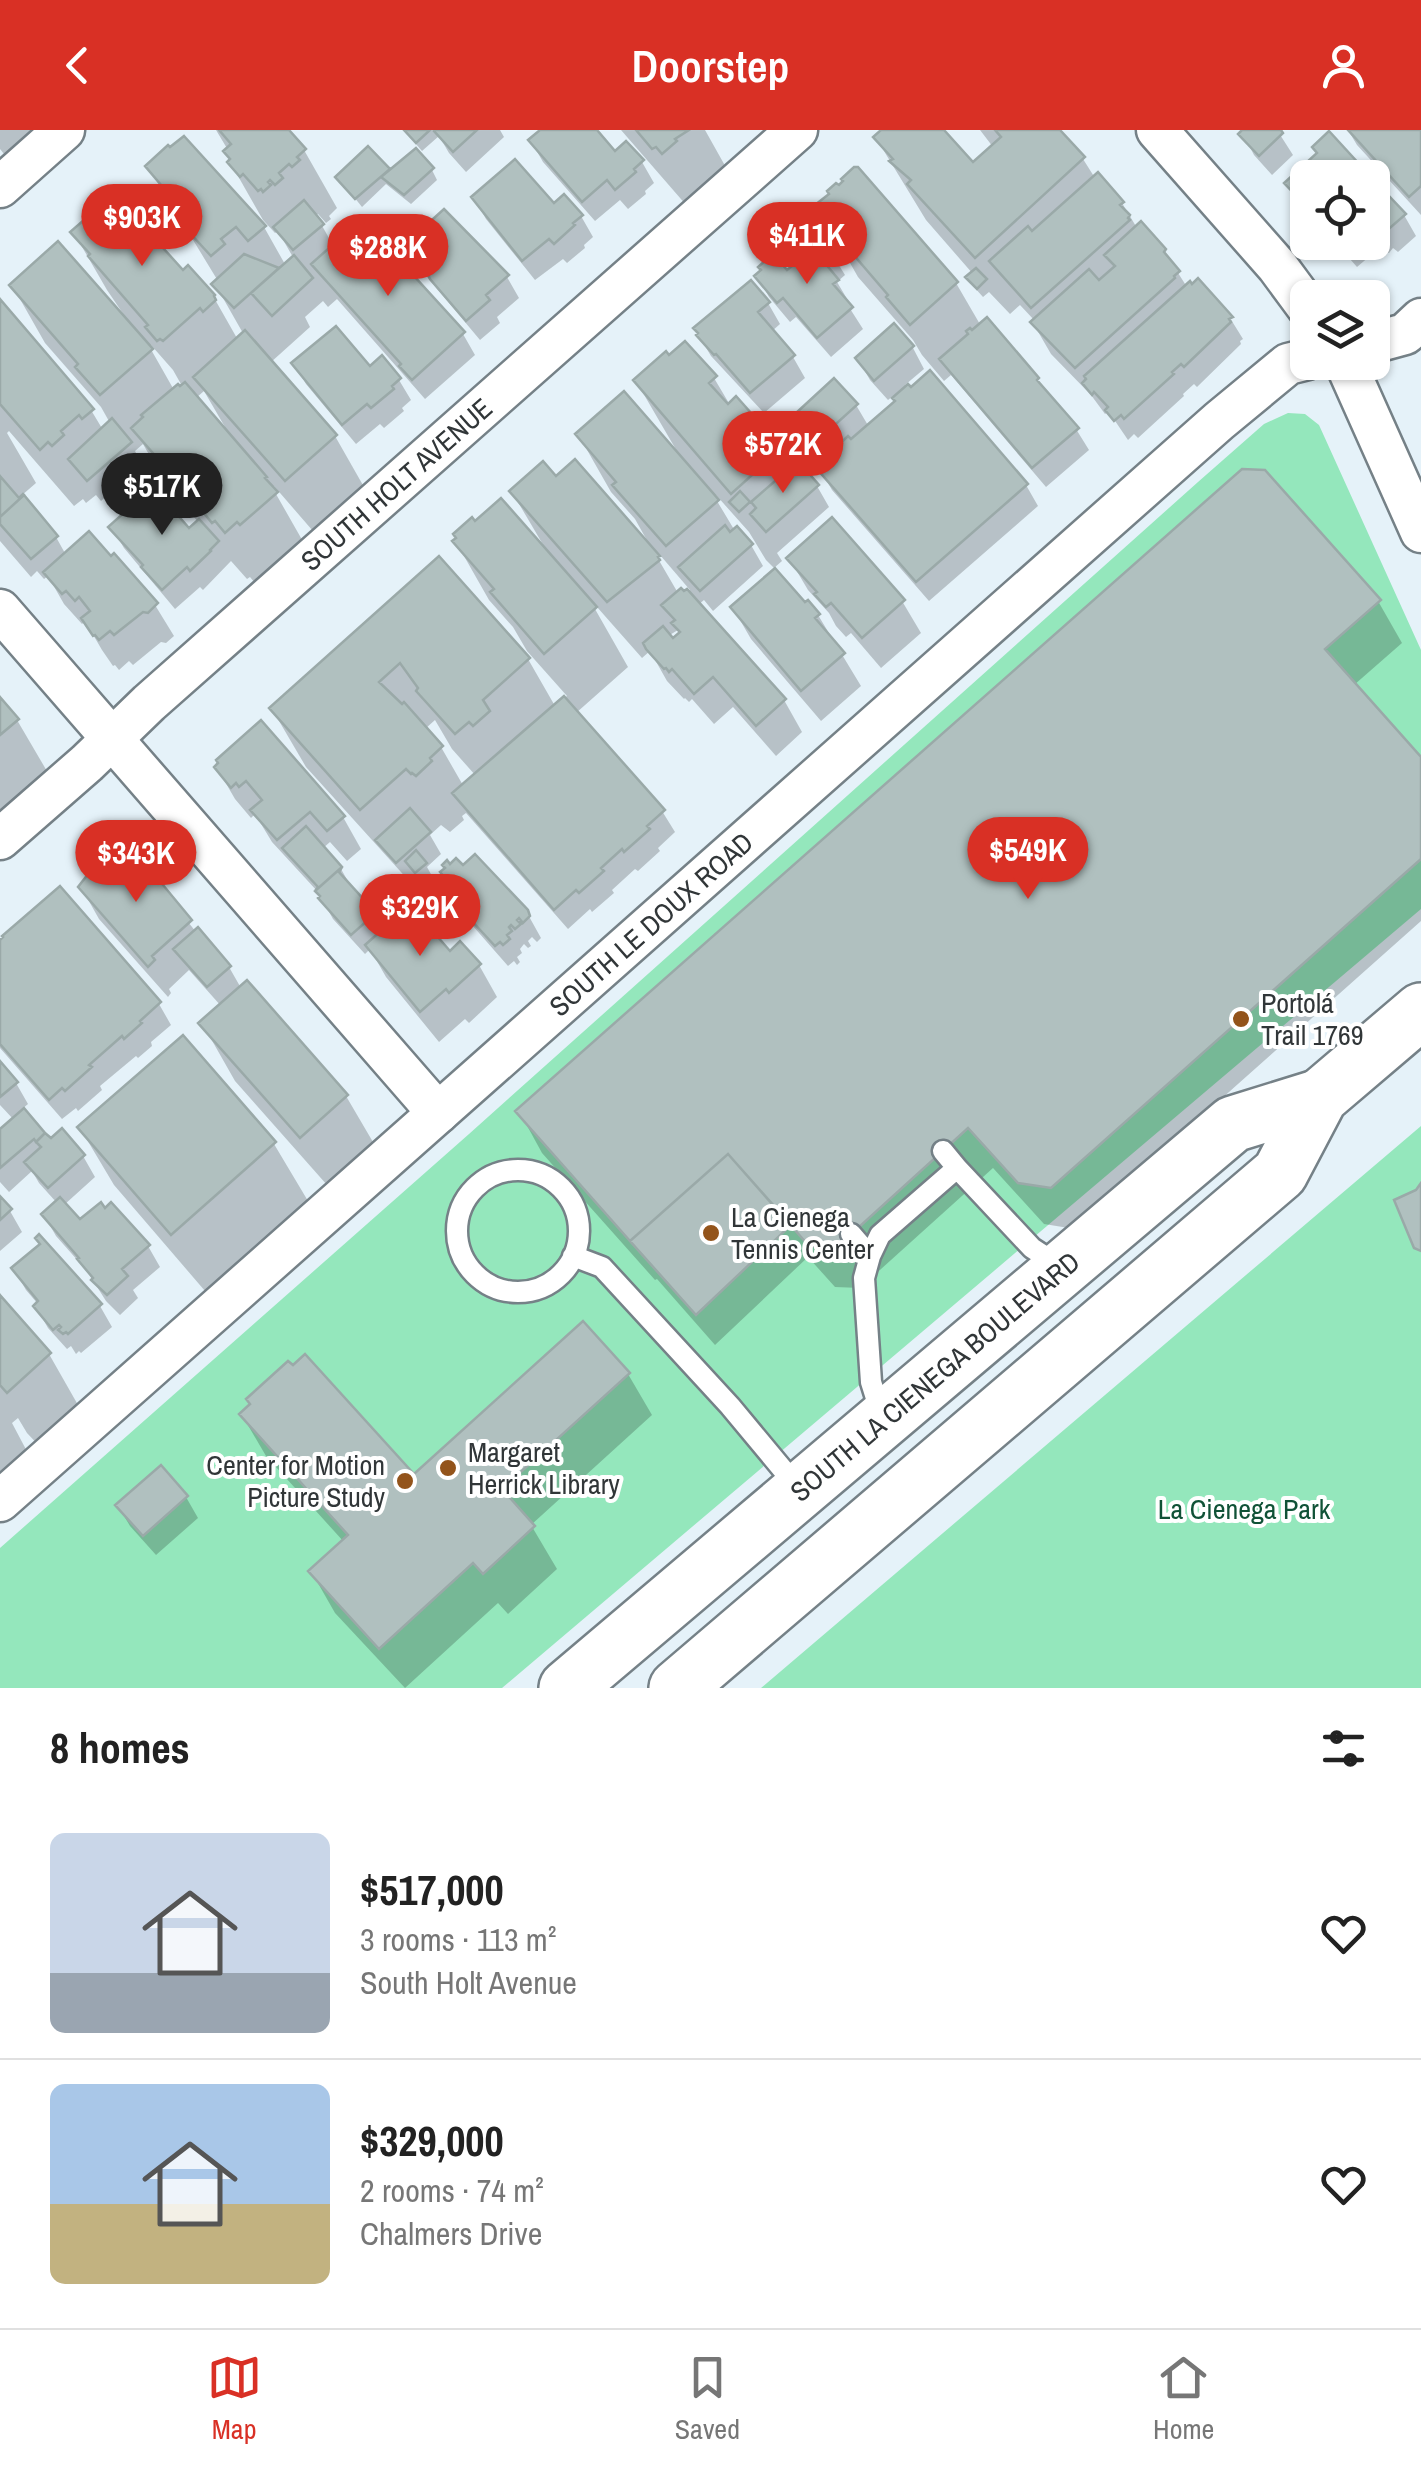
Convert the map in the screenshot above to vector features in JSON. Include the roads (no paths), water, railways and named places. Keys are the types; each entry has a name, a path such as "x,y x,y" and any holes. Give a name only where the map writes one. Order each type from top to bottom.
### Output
{"main road":[{"name":"SOUTH LA CIENEGA BOULEVARD","path":"567,1688 1233,1124 1320,1096 1421,1011"},
{"name":"SOUTH LA CIENEGA BOULEVARD","path":"677,1688 1280,1173 1320,1096"}],"street":[{"path":"0,187 64,130"},
{"name":"SOUTH HOLT AVENUE","path":"0,839 797,130"},
{"path":"1157,130 1290,284"},
{"path":"1390,338 1405,334 1421,319"},
{"name":"SOUTH LE DOUX ROAD","path":"0,1501 1219,421 1290,364"},
{"path":"1353,380 1421,532"},
{"path":"0,610 438,1113"}],"lane":[{"path":"943,1151 1032,1248 1062,1268"},
{"path":"884,1420 871,1382 864,1278 870,1256 880,1235 958,1168"},
{"path":"528,1171 546,1177 562,1189 574,1206 579,1226 573,1256 555,1280 536,1290 496,1288 478,1278 465,1262 458,1244 457,1224 462,1205 489,1176 528,1171"},
{"path":"851,1234 870,1256"},
{"path":"573,1256 602,1267 730,1406 800,1491"}],"place":[{"name":"Portolá Trail 1769","path":"1241,1019"},
{"name":"La Cienega Tennis Center","path":"711,1233"},
{"name":"Margaret Herrick Library","path":"448,1468"},
{"name":"Center for Motion Picture Study","path":"405,1481"}],"park label":[{"name":"La Cienega Park","path":"1244,1509"}]}
